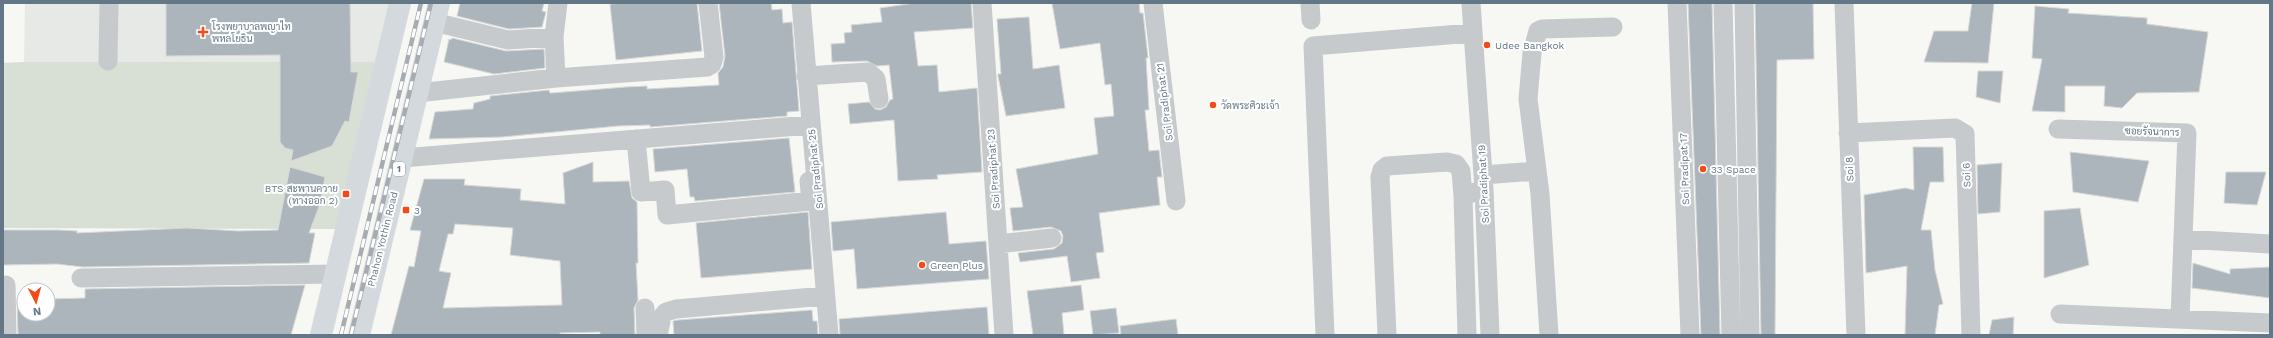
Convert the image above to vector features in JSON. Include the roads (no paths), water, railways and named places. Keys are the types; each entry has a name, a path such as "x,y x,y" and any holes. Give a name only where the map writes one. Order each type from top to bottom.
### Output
{"main road":[{"path":"321,335 400,3"},
{"name":"Phahon Yothin Road","path":"359,335 437,13"}],"street":[{"path":"108,61 109,3"},
{"path":"556,78 554,37 558,3"},
{"path":"417,94 556,78 707,67 712,64 714,57 708,3"},
{"name":"Soi Pradiphat 25","path":"801,3 806,76 807,126 823,252 829,335"},
{"name":"Soi Pradiphat 23","path":"982,3 1004,335"},
{"name":"Soi Pradiphat 21","path":"1153,3 1176,201"},
{"name":"Soi Pradiphat 19","path":"1471,3 1483,182 1490,335"},
{"name":"Soi Pradipat 17","path":"1677,3 1690,335"},
{"path":"1723,3 1731,335"},
{"path":"1744,3 1750,335"},
{"name":"Soi 8","path":"1844,3 1856,335"},
{"path":"437,13 508,40 554,37"},
{"path":"1549,335 1537,171 1528,99 1532,52 1538,31 1551,28 1613,27"},
{"path":"1324,335 1313,46 1472,33"},
{"path":"806,76 868,72 876,79 879,99"},
{"path":"402,158 636,139 807,126 810,201 667,215 665,190 641,192 636,139"},
{"name":"Soi 6","path":"1848,133 1954,128 1965,134 1971,335"},
{"name":"ซอยรัจนาการ","path":"2058,129 2188,133 2180,318"},
{"path":"1387,335 1380,177 1382,170 1388,166 1447,162 1456,164 1461,171 1467,335"},
{"path":"1462,196 1483,182 1537,171"},
{"path":"998,244 1052,238"},
{"path":"2183,239 2270,244"},
{"path":"81,278 336,274"},
{"path":"6,285 7,335"},
{"path":"658,335 662,317 666,312 676,309 825,296"},
{"path":"645,308 646,335"},
{"path":"2060,314 2270,322"}],"railway":[{"path":"341,335 421,3"},
{"path":"351,335 431,3"}],"place":[{"name":"โรงพยาบาลพญาไท พหลโยธิน","path":"203,32"},
{"name":"Udee Bangkok","path":"1487,45"},
{"name":"วัดพระศิวะเจ้า","path":"1213,105"},
{"name":"33 Space","path":"1703,169"},
{"name":"BTS สะพานควาย (ทางออก 2)","path":"346,194"},
{"name":"3","path":"406,210"},
{"name":"Green Plus","path":"922,265"}]}
